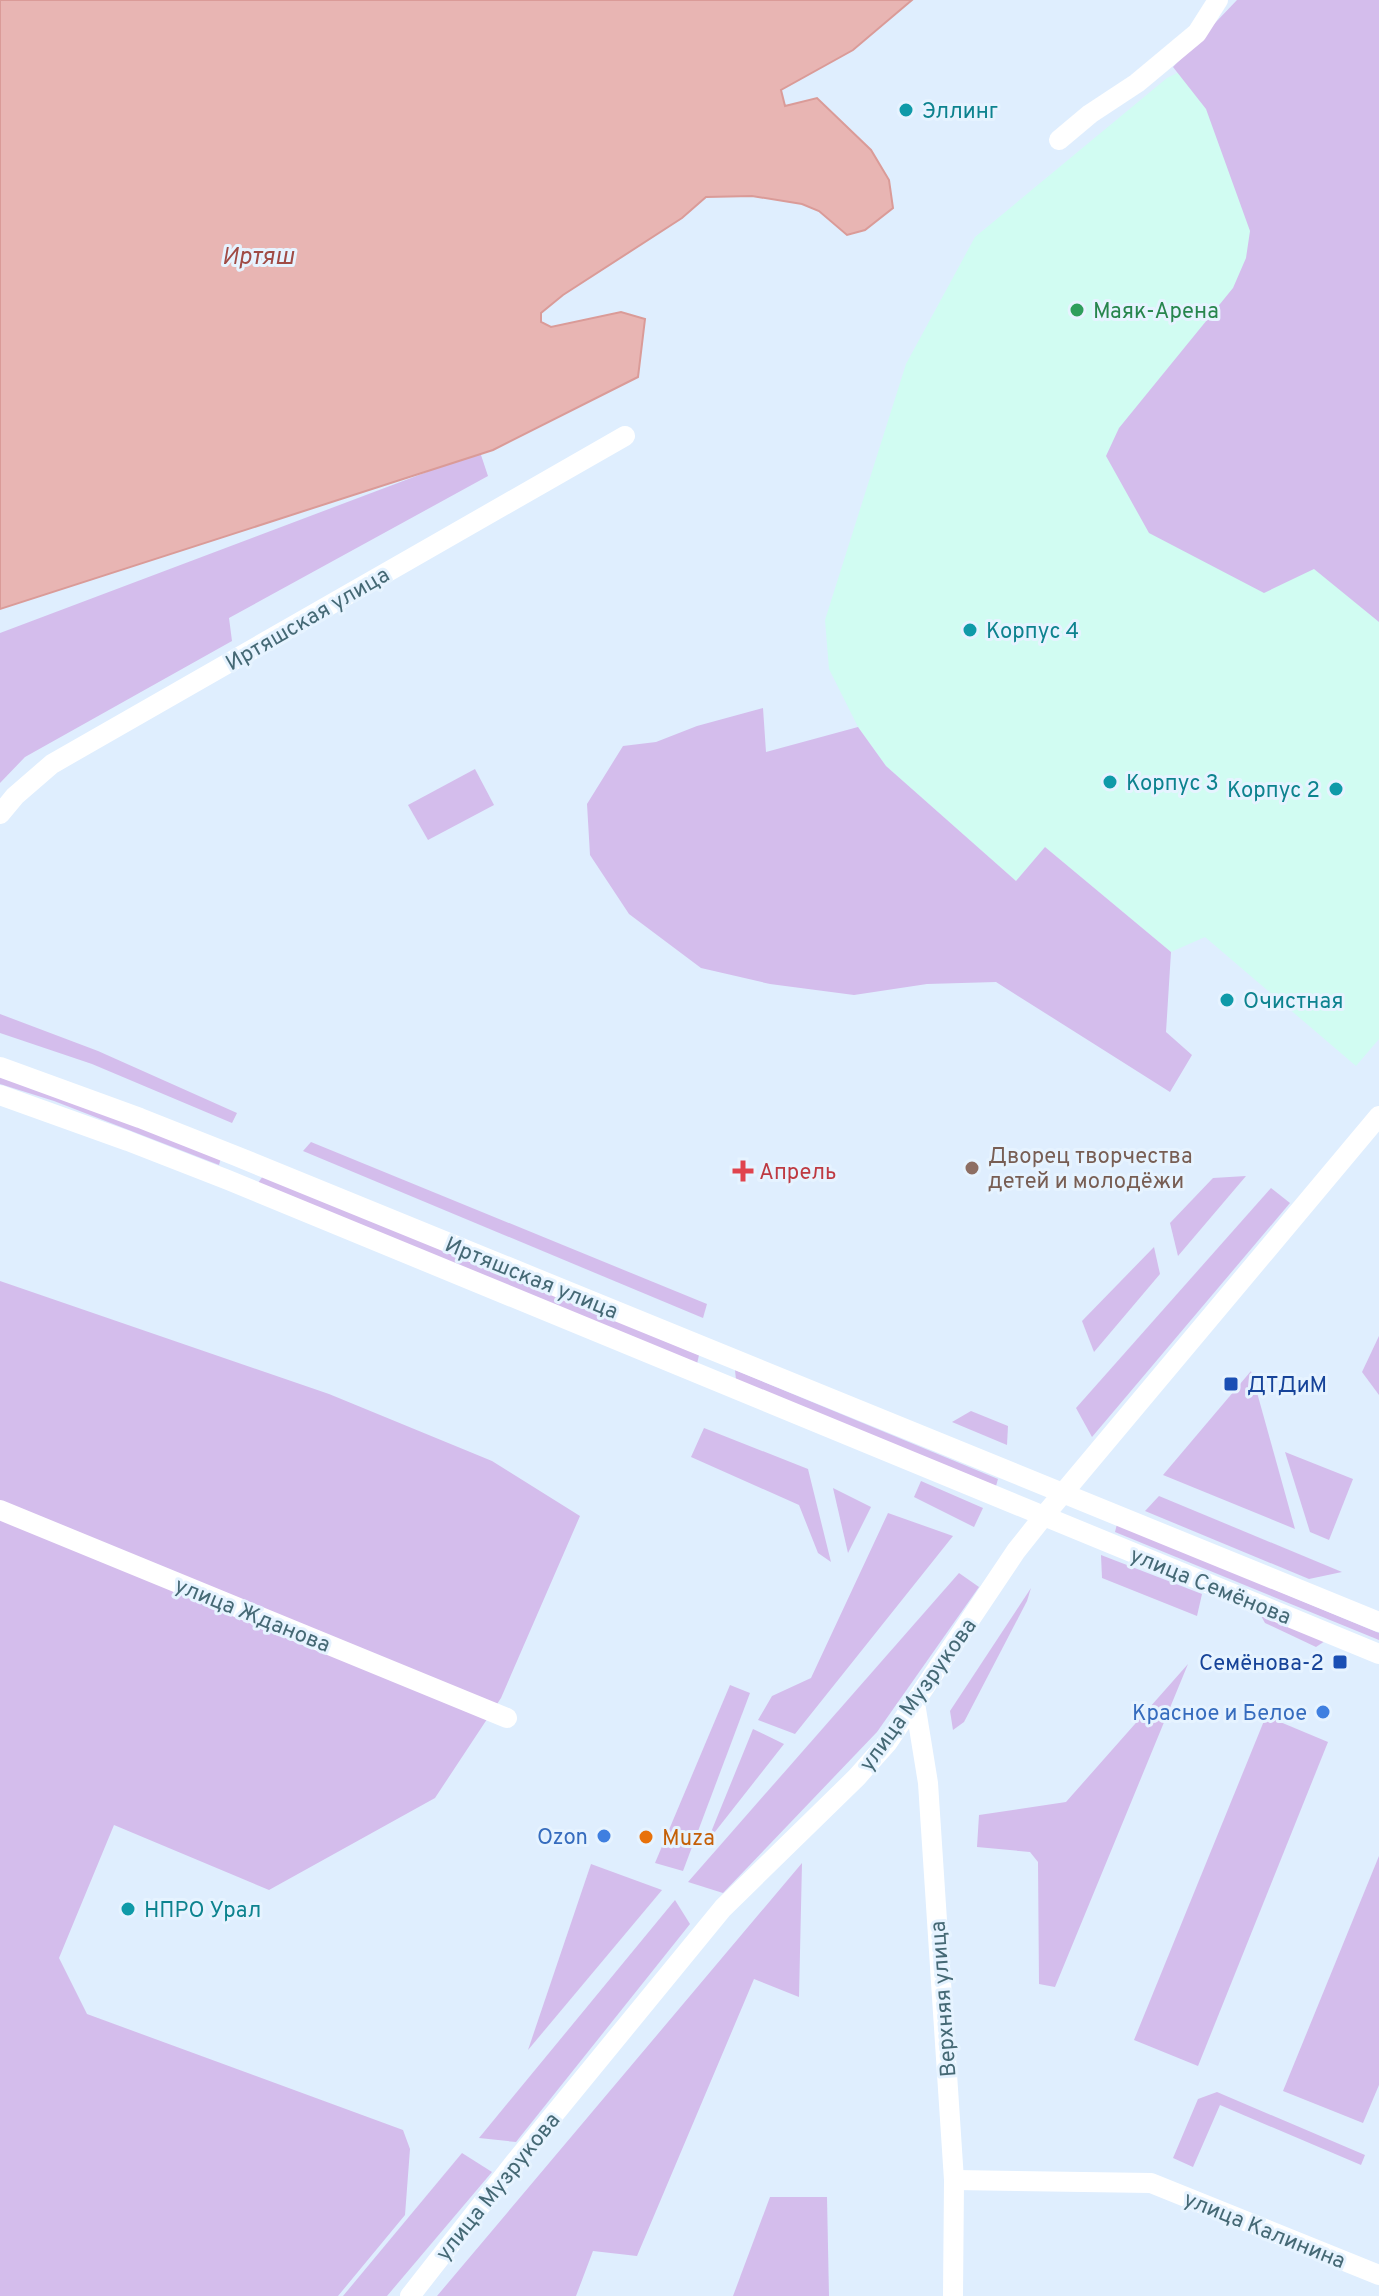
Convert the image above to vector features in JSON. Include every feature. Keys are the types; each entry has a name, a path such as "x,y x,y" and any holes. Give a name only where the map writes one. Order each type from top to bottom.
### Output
{"street":[{"path":"1059,140 1090,114 1137,83 1197,33 1218,0"},
{"name":"Иртяшская улица","path":"0,814 15,796 52,764 625,436"},
{"name":"Иртяшская улица","path":"0,1067 236,1156 1062,1493"},
{"name":"Иртяшская улица","path":"0,1095 228,1180 1043,1517"},
{"name":"улица Музрукова","path":"410,2296 515,2162 723,1908 857,1777 888,1742 1016,1551 1379,1116"},
{"path":"228,1180 236,1156"},
{"path":"711,1380 721,1354"},
{"name":"улица Семёнова","path":"1062,1493 1379,1622"},
{"name":"улица Жданова","path":"0,1510 507,1718"},
{"name":"улица Семёнова","path":"1043,1517 1379,1654"},
{"name":"Верхняя улица","path":"915,1703 928,1783 954,2180 953,2296"},
{"name":"улица Калинина","path":"954,2180 1151,2183 1379,2275"}],"shaded area":[{"path":"1237,0 1379,0 1379,622 1314,569 1264,593 1149,533 1106,456 1119,428 1233,288 1246,258 1250,231 1206,109 1173,67"},
{"path":"1322,0 1379,26 1379,1039 1356,1066 1205,937 1171,952 1045,847 1016,881 886,766 858,727 829,669 825,620 906,364 975,237 1167,78"},
{"path":"480,452 488,476 229,618 232,641 25,757 0,783 0,633"},
{"path":"763,708 766,752 858,727 886,766 1016,881 1045,847 1171,952 1166,1032 1192,1055 1170,1092 996,982 927,984 854,995 770,984 701,968 629,914 590,855 587,804 623,746 656,742 697,726"},
{"path":"475,769 494,805 428,840 408,805"},
{"path":"0,1014 98,1051 237,1113 232,1123 92,1064 0,1033"},
{"path":"0,1076 221,1158 219,1165 54,1101 0,1084"},
{"path":"311,1142 707,1304 703,1318 303,1151"},
{"path":"263,1176 699,1355 697,1364 258,1183"},
{"path":"1246,1176 1178,1256 1170,1223 1213,1178"},
{"path":"1271,1188 1290,1203 1092,1437 1076,1408"},
{"path":"1154,1247 1160,1274 1094,1352 1082,1321"},
{"path":"0,1281 329,1394 492,1461 580,1516 501,1698 435,1798 269,1890 114,1825 59,1958 87,2014 403,2130 410,2149 405,2215 338,2296 0,2296"},
{"path":"1379,1336 1379,1395 1362,1372"},
{"path":"735,1370 998,1479 996,1486 736,1380"},
{"path":"1251,1371 1295,1529 1163,1475"},
{"path":"971,1411 1008,1426 1007,1445 952,1422"},
{"path":"704,1428 808,1469 831,1562 818,1553 799,1505 691,1457"},
{"path":"1285,1452 1353,1479 1329,1540 1310,1532"},
{"path":"921,1481 983,1508 974,1527 914,1497"},
{"path":"833,1488 871,1507 848,1553"},
{"path":"1159,1496 1342,1572 1309,1579 1145,1511"},
{"path":"888,1513 953,1536 795,1734 758,1720 772,1696 811,1678"},
{"path":"1117,1524 1379,1633 1379,1640 1115,1532"},
{"path":"1101,1555 1202,1594 1197,1616 1102,1578"},
{"path":"959,1573 979,1587 877,1732 723,1893 688,1882"},
{"path":"1031,1588 964,1722 953,1730 950,1711"},
{"path":"1260,1614 1325,1641 1316,1647 1265,1623"},
{"path":"1188,1664 1055,1987 1039,1984 1038,1862 1030,1852 977,1847 979,1815 1066,1802"},
{"path":"730,1685 750,1693 683,1871 655,1863"},
{"path":"1266,1716 1328,1742 1198,2066 1134,2040"},
{"path":"753,1729 784,1744 707,1842"},
{"path":"1379,1856 1379,2085 1363,2123 1283,2091"},
{"path":"802,1863 799,1997 754,1979 637,2256 593,2251 576,2296 437,2296"},
{"path":"591,1864 662,1890 528,2050"},
{"path":"675,1900 690,1924 516,2142 479,2138"},
{"path":"1217,2092 1365,2155 1361,2165 1220,2105 1193,2167 1173,2158 1198,2099"},
{"path":"462,2153 492,2172 387,2296 343,2296"},
{"path":"770,2197 827,2197 829,2296 733,2296"}],"water":[{"name":"Иртяш","path":"0,0 912,0 853,50 781,90 785,106 817,98 871,150 889,180 893,208 865,230 847,235 819,211 802,204 752,196 706,197 682,218 563,295 541,313 541,322 551,327 621,312 645,319 638,377 493,450 0,609"}],"place":[{"name":"Эллинг","path":"906,110"},
{"name":"Маяк-Арена","path":"1077,310"},
{"name":"Корпус 4","path":"970,630"},
{"name":"Корпус 3","path":"1110,782"},
{"name":"Корпус 2","path":"1336,789"},
{"name":"Очистная","path":"1227,1000"},
{"name":"Дворец творчества детей и молодёжи","path":"972,1168"},
{"name":"Апрель","path":"743,1171"},
{"name":"ДТДиМ","path":"1231,1384"},
{"name":"Семёнова-2","path":"1340,1662"},
{"name":"Красное и Белое","path":"1323,1712"},
{"name":"Ozon","path":"604,1836"},
{"name":"Muza","path":"646,1837"},
{"name":"НПРО Урал","path":"128,1909"}]}
